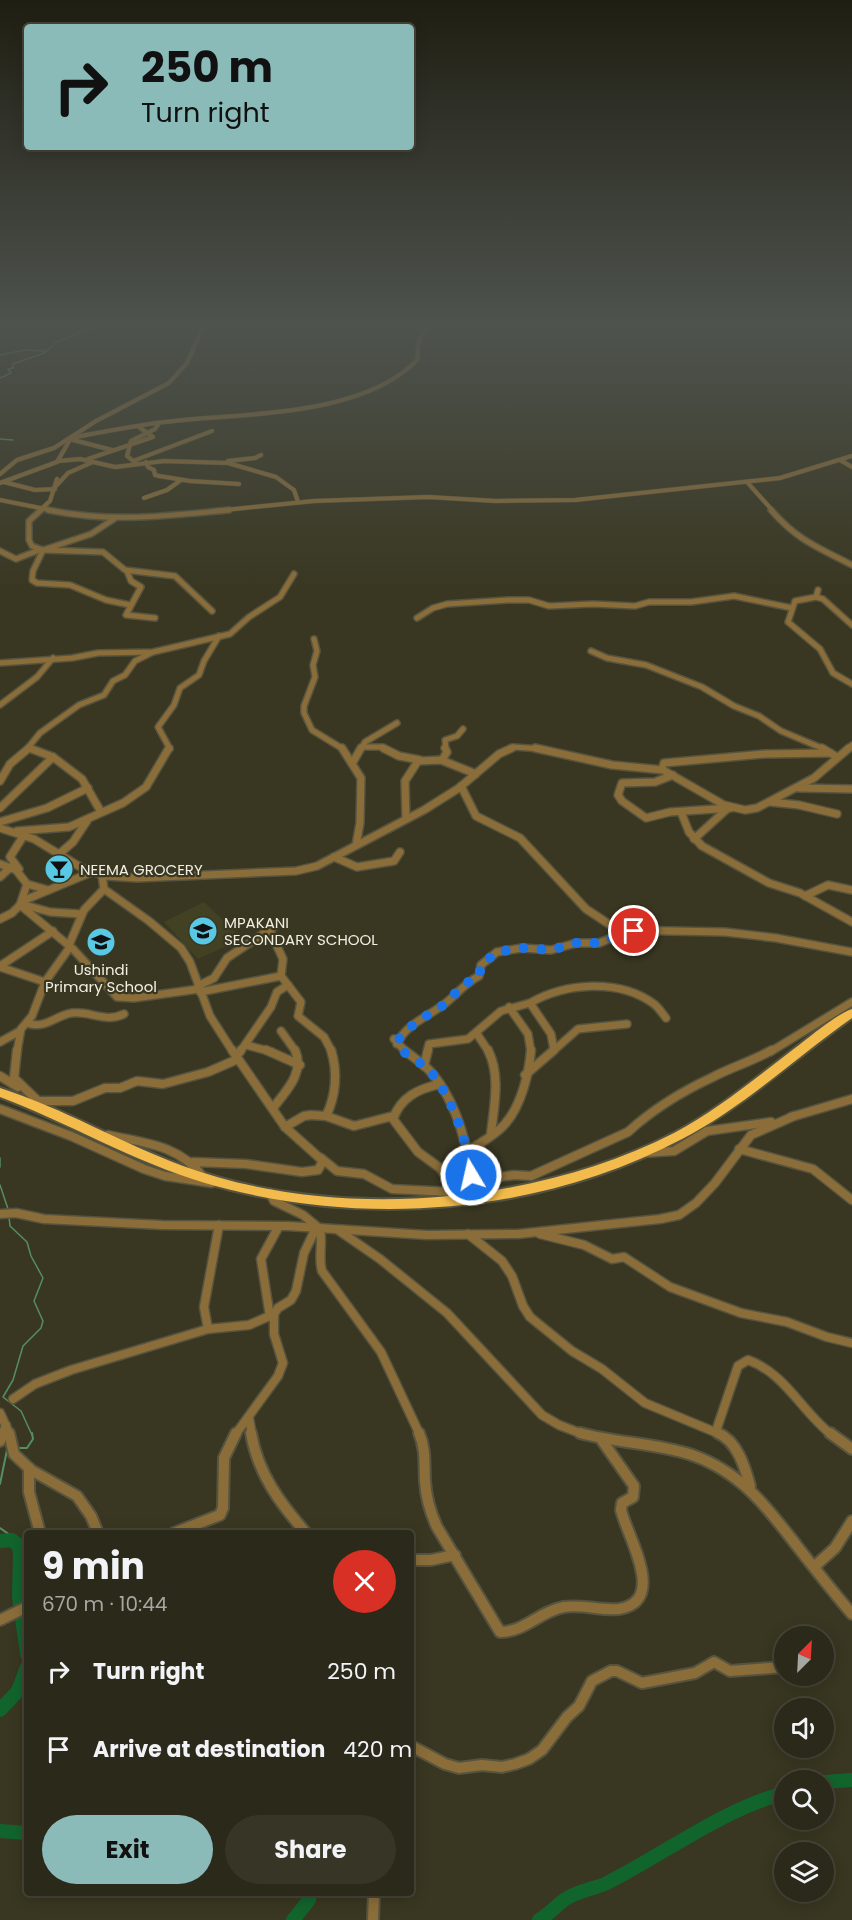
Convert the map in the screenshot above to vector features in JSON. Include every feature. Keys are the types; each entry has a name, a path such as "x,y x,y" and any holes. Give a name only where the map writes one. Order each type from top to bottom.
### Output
{"highway":[{"path":"0,1092 39,1102 143,1154 203,1177 270,1193 313,1199 376,1203 451,1193 515,1191 559,1181 610,1165 676,1137 719,1111 852,1013"}],"street":[{"path":"0,474 17,460 54,448 111,413"},
{"path":"59,461 71,439 121,428 266,413"},
{"path":"148,433 157,428 159,423"},
{"path":"85,460 153,437 139,427"},
{"path":"2,482 59,461 85,460 115,467 128,464 212,431"},
{"path":"71,439 104,449 116,449"},
{"path":"130,446 127,456 136,462 196,460 207,464 255,458 261,455"},
{"path":"0,500 114,519 168,517 298,502 428,497 496,501 575,501 780,478 852,456"},
{"path":"840,460 852,467"},
{"path":"2,482 35,490 55,488 68,473 94,461"},
{"path":"146,462 148,467 154,470 155,475 181,480 238,484"},
{"path":"222,462 276,477 294,490 298,502"},
{"path":"57,479 50,501 39,508 28,524 30,544 41,550 103,552 127,571 130,581 141,587 126,614 154,618"},
{"path":"144,498 167,490 181,480"},
{"path":"747,482 789,530 805,541 852,565"},
{"path":"0,551 16,558 91,534 114,519"},
{"path":"41,550 33,572 34,582 70,585 106,600 130,605"},
{"path":"127,571 177,576 212,611"},
{"path":"0,663 72,658 111,652 153,651 219,636 234,631 242,622 280,597 294,574"},
{"path":"816,597 818,590"},
{"path":"417,618 433,608 447,604 519,599 549,606 593,604 635,606 649,602 696,602 734,596 792,608"},
{"path":"852,625 823,599 816,597 796,600 788,622 820,649 832,673 852,684"},
{"path":"14,832 63,828 123,803 146,787 170,750 158,727 174,705 180,688 200,674 204,661 219,636"},
{"path":"314,639 318,651 313,665 315,677 304,706 304,713 312,730 340,746 353,762 362,782 360,823 356,845"},
{"path":"0,781 10,764 29,748 46,728 87,700 104,695 112,681 125,675 135,661 153,651"},
{"path":"591,651 607,658 646,665 677,677 759,716 781,731 834,755"},
{"path":"0,705 37,677 53,658"},
{"path":"353,762 361,747 397,723"},
{"path":"442,760 447,752 444,746 445,740 457,736 463,729"},
{"path":"673,775 654,782 622,783 618,795 622,801 644,818 681,812 730,808 753,809 814,778 834,755 852,745"},
{"path":"361,747 381,747 399,756 420,760 442,760 476,774"},
{"path":"0,828 24,835 58,855 102,875 137,878 296,871 314,867 406,819 461,786 502,752 514,747 524,747 603,764 662,769 730,808"},
{"path":"29,748 52,757 82,779 101,812"},
{"path":"662,769 664,763 677,760 727,759 775,753 834,755"},
{"path":"0,808 12,794 23,787 34,771 52,757"},
{"path":"406,819 405,781 420,760"},
{"path":"461,786 476,816 520,838 586,909 612,927 627,932 716,932 776,938 852,952"},
{"path":"0,822 47,808 88,788"},
{"path":"796,788 852,789"},
{"path":"770,802 790,803 837,814"},
{"path":"694,839 710,822 719,819 730,808"},
{"path":"681,812 694,839 702,846 769,883 805,896 852,922"},
{"path":"58,855 75,840 90,817"},
{"path":"63,828 75,840"},
{"path":"24,835 10,857 27,884 49,890"},
{"path":"334,857 362,867 394,861 400,852"},
{"path":"0,864 12,866 22,875"},
{"path":"0,877 12,866"},
{"path":"20,904 92,872"},
{"path":"102,875 104,890 149,921 176,944 187,957 210,1016 285,1127 336,1170 364,1174 392,1189 451,1193 471,1175 463,1135 440,1084 424,1066 405,1053 396,1041 415,1023 445,1004 464,984 480,976 480,966 493,954 518,949 551,950 576,943 599,943 627,932"},
{"path":"0,919 12,913 20,904 27,884"},
{"path":"805,896 828,885 852,890"},
{"path":"0,1042 20,1031 27,1023 34,1012 45,982 70,946 81,914 88,902 104,890"},
{"path":"20,904 50,912 81,914"},
{"path":"20,904 70,946 119,998 134,998 281,976"},
{"path":"199,989 214,978 227,958 272,928 283,959 281,976 299,998 300,1019 321,1034 330,1046 335,1088 331,1107 326,1116"},
{"path":"0,966 53,931"},
{"path":"0,966 45,982"},
{"path":"0,1076 39,1102 73,1101 105,1088 120,1088 137,1081 163,1084 208,1072 237,1058 271,1007 277,992 288,985"},
{"path":"424,1066 429,1044 465,1040 477,1034 501,1011 530,1003 567,987 614,989 637,995 651,1002 666,1018"},
{"path":"464,1182 514,1175 531,1176 628,1132 641,1120 674,1098 712,1077 769,1052 852,1002"},
{"path":"530,1003 551,1034 554,1050"},
{"path":"467,1152 510,1117 531,1055 531,1041 509,1007"},
{"path":"27,1023 40,1026 73,1013 110,1019 124,1014"},
{"path":"525,1075 581,1027 627,1024"},
{"path":"20,1031 13,1074 39,1102"},
{"path":"273,1108 300,1065 296,1048 280,1031"},
{"path":"477,1034 489,1048 496,1069 491,1134"},
{"path":"246,1045 273,1052 300,1065"},
{"path":"285,1127 304,1116 326,1116 359,1126 393,1116 405,1097 418,1090 440,1084"},
{"path":"639,1153 674,1151 707,1131 765,1124 852,1099"},
{"path":"0,1109 60,1131 144,1169 199,1182 228,1184"},
{"path":"393,1116 418,1152 440,1168 451,1193"},
{"path":"0,1214 24,1214 44,1219 279,1226 427,1235 535,1232 679,1215 715,1183 739,1149 758,1130 794,1116"},
{"path":"94,1131 170,1149 193,1162 203,1177"},
{"path":"739,1149 813,1169 852,1200"},
{"path":"193,1162 246,1164 314,1172 321,1167 323,1161 321,1158"},
{"path":"270,1193 274,1201 303,1215 318,1228 322,1239 319,1259 322,1271 381,1352 417,1427 424,1445 425,1483 429,1509 500,1632 514,1631 545,1611 568,1606 604,1610 631,1606 640,1597 643,1586 639,1556 622,1520 620,1507 633,1497 636,1491 601,1438"},
{"path":"208,1329 204,1307 219,1226"},
{"path":"182,1530 220,1515 224,1508 224,1458 233,1438 278,1376 284,1363 265,1296 261,1259 279,1226"},
{"path":"13,1399 35,1384 70,1370 208,1329 249,1325 272,1316 278,1308 291,1300 296,1291 304,1253 318,1228"},
{"path":"337,1229 380,1259 447,1313 552,1423 576,1433 692,1456 750,1486 781,1520 852,1614"},
{"path":"535,1232 584,1245 612,1259 624,1257 663,1284 741,1313 787,1322 827,1337 852,1342"},
{"path":"468,1234 501,1261 512,1276 523,1306 530,1317 572,1351 645,1402 727,1437 739,1453 750,1486"},
{"path":"717,1431 738,1366 748,1360 754,1361 775,1376 815,1421 852,1449"},
{"path":"0,1413 6,1425 14,1454 29,1468 77,1496 87,1509 97,1530"},
{"path":"249,1418 257,1459 267,1484 304,1530"},
{"path":"0,1441 6,1425"},
{"path":"29,1468 29,1492 39,1530"},
{"path":"815,1566 835,1548 852,1521"},
{"path":"414,1560 431,1560 455,1555"},
{"path":"0,1620 24,1608"},
{"path":"414,1748 459,1768 482,1765 502,1767 529,1759 542,1750 567,1717 579,1706 592,1681 611,1671 617,1671 642,1683 678,1678 695,1673 714,1662 730,1671 774,1668"},
{"path":"374,1896 374,1920"}],"shaded area":[{"name":"MPAKANI SECONDARY SCHOOL","path":"204,902 242,939 198,959 164,922"}],"waterway":[{"path":"0,439 13,440"},
{"path":"0,1158 0,1167"},
{"path":"0,1185 8,1209"},
{"path":"9,1217 10,1226 27,1242 31,1256 43,1278 34,1301 43,1321 41,1328 23,1346 13,1380 3,1397 21,1411 32,1435"},
{"path":"17,1448 27,1448 33,1439 32,1433"},
{"path":"0,1484 7,1450"},
{"path":"0,1528 10,1535 12,1540"},
{"path":"0,1541 12,1540 18,1545 20,1552 19,1597 24,1633"},
{"path":"0,1710 18,1691 24,1675"},
{"path":"834,1781 852,1780"},
{"path":"539,1920 569,1897 607,1883 715,1821 774,1796"},
{"path":"0,1831 24,1833"},
{"path":"293,1920 309,1900 309,1896"}],"place":[{"name":"NEEMA GROCERY","path":"59,869"},
{"name":"MPAKANI SECONDARY SCHOOL","path":"203,931"},
{"name":"Ushindi Primary School","path":"101,942"}],"route":[{"path":"471,1175 466,1144 447,1095 429,1071 400,1048 397,1044 400,1037 425,1015 445,1004 464,984 480,976 480,966 497,952 522,948 551,950 576,943 599,943 634,931"}]}
